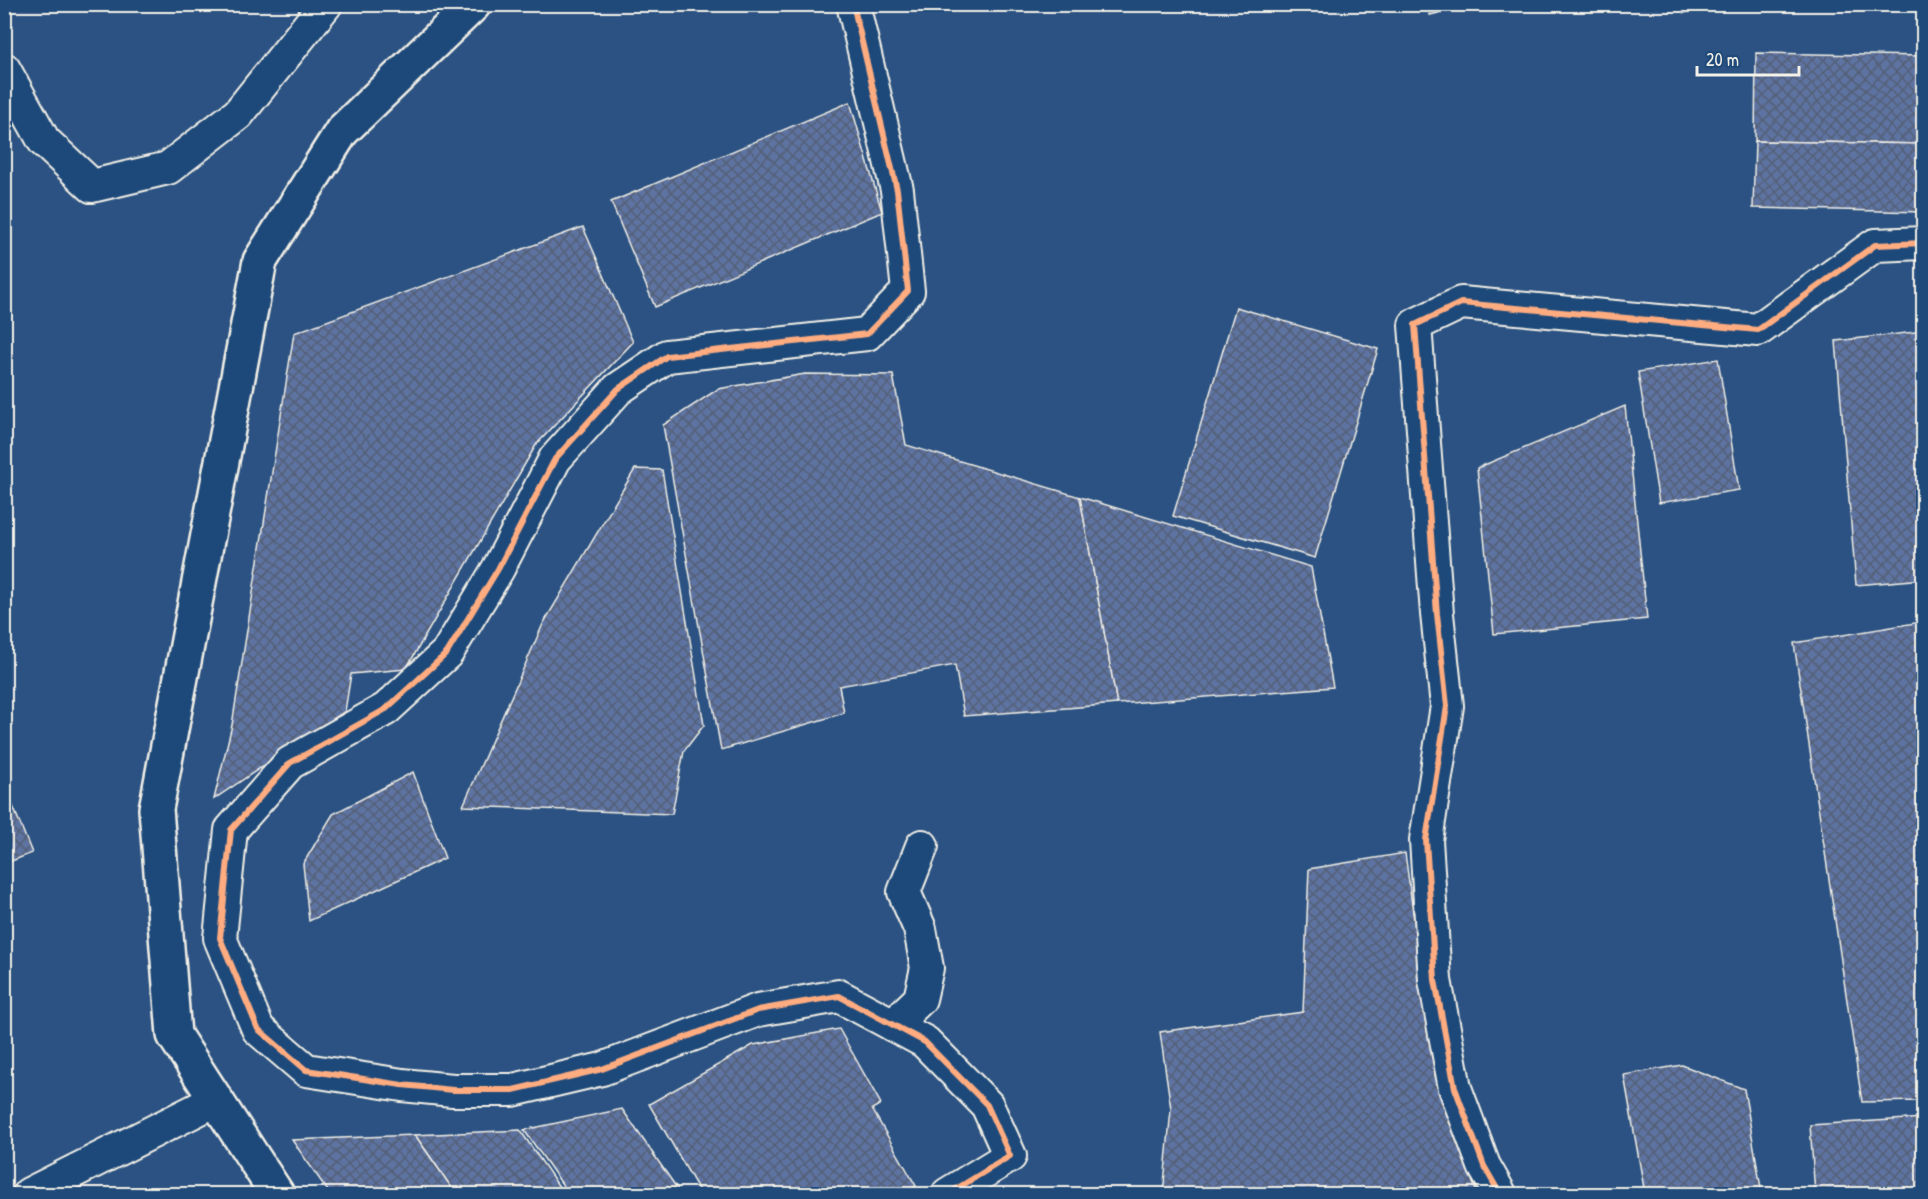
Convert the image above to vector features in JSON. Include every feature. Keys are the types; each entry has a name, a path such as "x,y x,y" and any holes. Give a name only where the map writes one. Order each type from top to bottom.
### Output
{"street":[{"path":"4,69 44,141 92,186 168,168 238,114 326,4"},
{"path":"276,1194 174,1035 156,809 260,261 342,131 474,4"},
{"path":"853,4 897,190 908,291 867,334 667,356 618,389 555,459 498,569 447,653 386,709 290,763 231,830 220,938 258,1029 306,1070 402,1085 453,1090 513,1090 602,1069 758,1011 839,996 925,1042 987,1105 1010,1156 948,1194"},
{"path":"1500,1194 1484,1166 1455,1088 1435,980 1426,840 1447,706 1437,614 1415,325 1461,303 1758,330 1875,245 1923,243"},
{"path":"893,1025 920,999 927,968 920,929 904,892 922,846"},
{"path":"29,1194 216,1100"}],"building":[{"path":"1427,4 1475,4 1430,15"},
{"path":"1682,4 1716,4 1684,13"},
{"path":"1756,53 1924,56 1924,144 1755,141"},
{"path":"850,102 882,212 655,307 611,202"},
{"path":"1755,141 1924,144 1924,212 1753,208"},
{"path":"583,227 633,342 536,445 406,669 351,674 345,711 214,799 232,725 294,333"},
{"path":"1236,307 1378,349 1315,558 1173,516"},
{"path":"1924,331 1924,579 1856,585 1836,341"},
{"path":"1718,359 1739,490 1659,503 1638,372"},
{"path":"805,374 893,375 906,445 1080,497 1117,704 964,716 955,665 839,686 844,713 721,750 663,425 718,389"},
{"path":"1625,406 1647,619 1494,634 1477,468"},
{"path":"635,469 662,470 704,725 684,751 672,814 463,806 543,624"},
{"path":"1080,497 1311,567 1333,687 1117,704"},
{"path":"1921,622 1924,635 1924,1101 1862,1102 1794,643"},
{"path":"413,772 445,858 309,921 303,864 333,814"},
{"path":"4,784 32,853 4,864"},
{"path":"1405,853 1435,1075 1477,1194 1163,1194 1171,1109 1160,1032 1303,1012 1309,869"},
{"path":"839,1029 881,1104 872,1109 916,1186 901,1194 701,1194 649,1104 753,1045"},
{"path":"1682,1065 1744,1089 1762,1194 1645,1194 1624,1075"},
{"path":"622,1109 681,1194 569,1194 524,1130"},
{"path":"1924,1118 1924,1194 1815,1194 1810,1125"},
{"path":"520,1130 564,1194 456,1194 415,1135"},
{"path":"415,1135 456,1194 330,1194 292,1140"}],"cycle path":[{"path":"853,4 897,190 908,291 867,334 667,356 618,389 555,459 498,569 447,653 386,709 290,763 231,830 220,938 258,1029 306,1070 402,1085 453,1090 513,1090 602,1069 758,1010 839,996 925,1042 987,1105 1010,1156 948,1194"},
{"path":"1500,1194 1484,1166 1455,1088 1435,980 1426,840 1447,706 1437,614 1415,325 1461,303 1758,330 1875,245 1924,243"}]}
